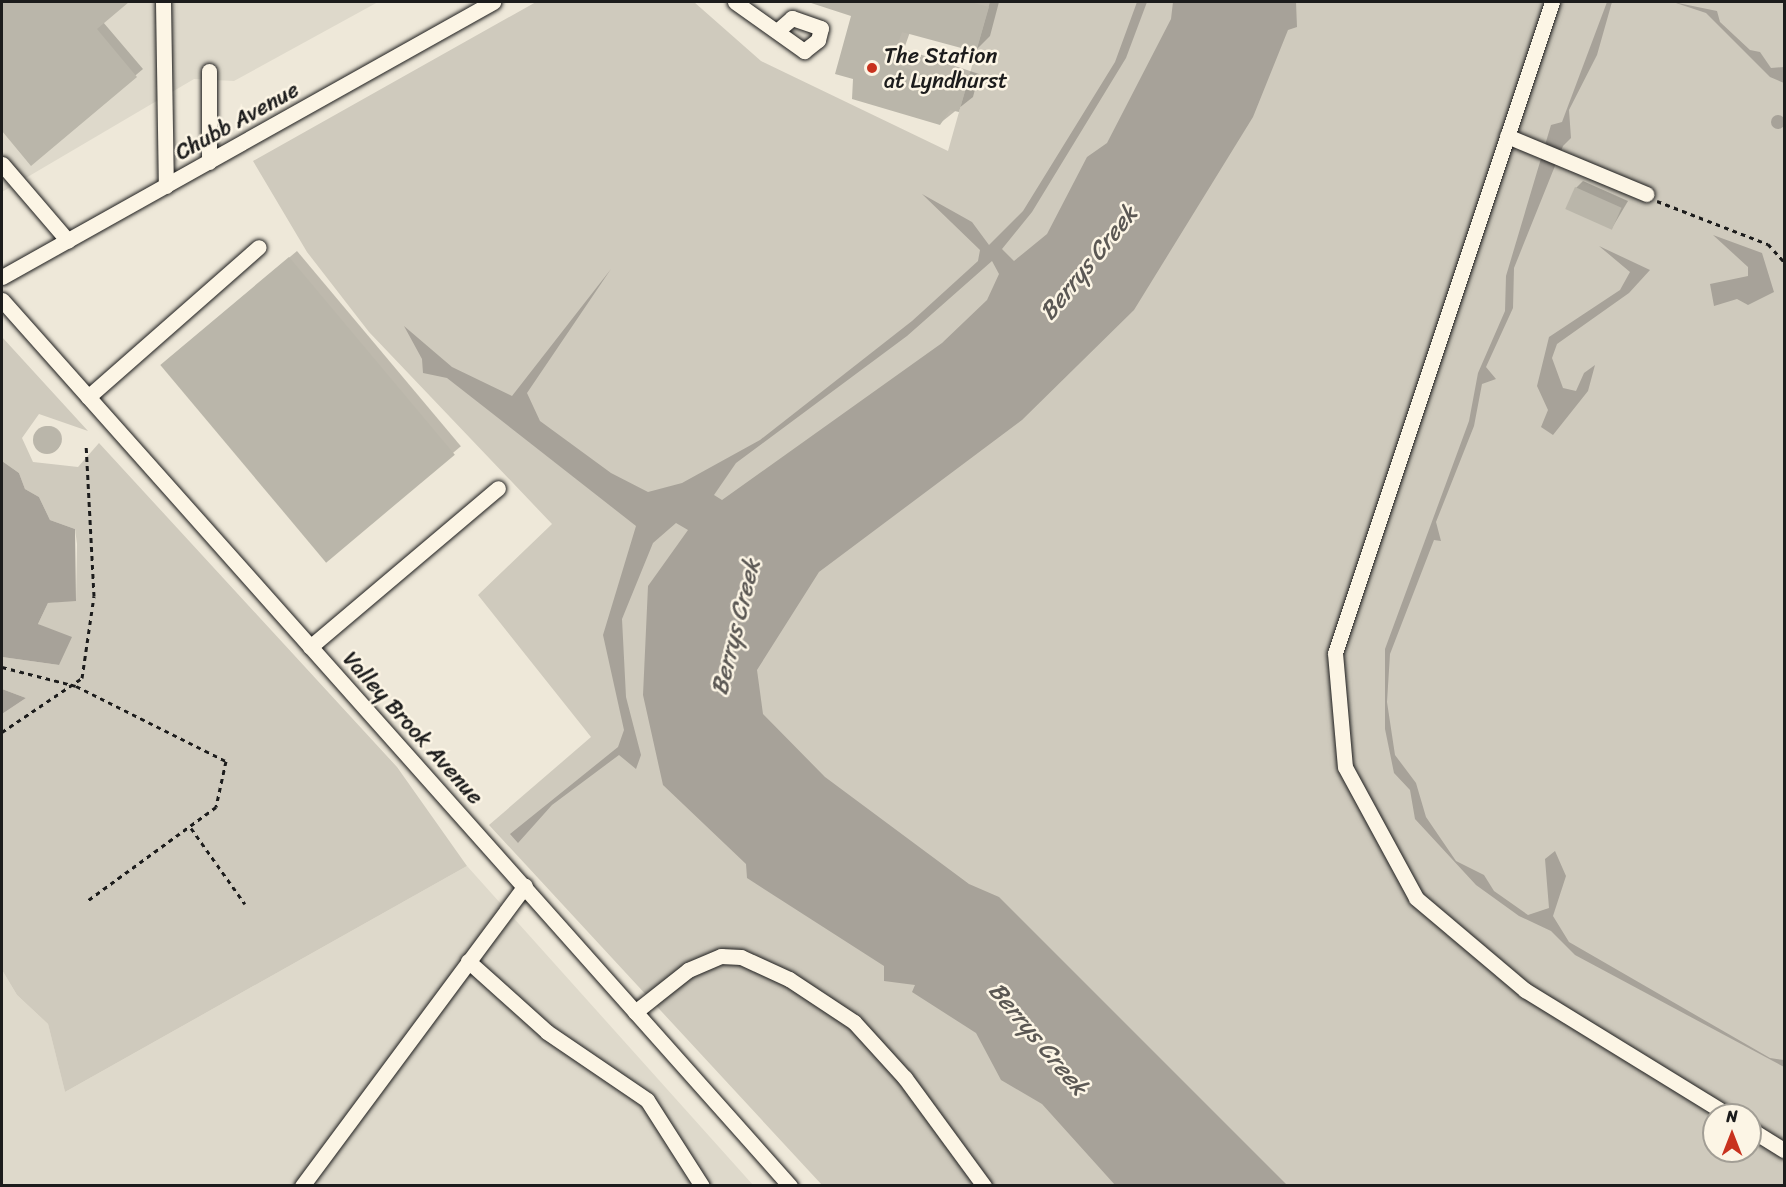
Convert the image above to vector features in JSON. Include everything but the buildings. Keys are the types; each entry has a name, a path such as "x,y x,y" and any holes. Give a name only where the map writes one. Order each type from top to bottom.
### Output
{"street":[{"path":"163,2 166,186"},
{"name":"Chubb Avenue","path":"2,277 493,2"},
{"path":"735,2 777,31"},
{"path":"1552,2 1335,653 1345,767 1416,898 1526,990 1709,1103"},
{"path":"209,71 209,162"},
{"path":"1507,136 1646,194"},
{"path":"2,164 68,241"},
{"path":"88,397 259,248"},
{"name":"Valley Brook Avenue","path":"2,300 790,1185"},
{"path":"310,647 498,488"},
{"path":"302,1185 525,886"},
{"path":"635,1012 688,970 721,956 741,957 789,979 854,1022 904,1078 984,1185"},
{"path":"468,961 547,1032 647,1100 702,1185"},
{"path":"1762,1136 1785,1150"}],"path":[{"path":"1646,194 1669,209 1768,244 1785,262"},
{"path":"2,732 76,686 82,678 94,596 86,444"},
{"path":"2,668 76,686 226,761 216,807 191,828 87,901"},
{"path":"191,828 246,904"}],"shaded area":[{"path":"2,2 378,2 234,81 194,79 2,192"},
{"path":"536,2 694,2 761,61 948,151 990,2 1784,2 1784,1185 822,1185 489,825 591,737 478,595 552,524 369,332 307,252 253,161"},
{"path":"2,337 88,431 39,414 22,438 33,462 78,467 99,443 397,767 467,866 65,1092 48,1024 17,995 2,970 2,714 26,698 2,689 2,657 59,665 54,633 38,624 48,603 76,600 77,544 75,529 50,520 39,497 25,489 19,473 2,461"},
{"path":"467,866 753,1185 2,1185 2,970 17,995 48,1024 65,1092"}],"water":[{"name":"Berrys Creek","path":"1137,2 1147,2 1126,58 1032,212 1002,249 1014,261 1047,234 1087,157 1107,143 1171,19 1173,2 1296,2 1297,27 1288,30 1253,117 1134,310 1022,420 819,572 757,670 763,714 825,777 969,884 999,897 1287,1185 1115,1185 1042,1104 1001,1080 976,1033 912,992 915,985 884,981 884,966 747,878 746,864 663,785 643,695 648,586 688,530 676,523 653,543 622,619 626,697 641,755 636,769 619,755 552,805 518,843 510,834 618,747 624,730 603,635 636,526 447,378 423,373 422,359 404,326 452,367 512,396 611,269 527,393 540,421 611,473 648,492 682,483 760,440 912,321 978,261 980,250 922,194 972,222 989,245 1023,211 1115,62","holes":["992,261 999,274 987,300 942,343 722,500 714,495 736,463 907,336"]},
{"path":"1607,2 1612,2 1597,55 1569,110 1571,138 1563,146 1514,268 1513,308 1486,367 1496,379 1482,384 1474,426 1436,522 1441,541 1434,540 1390,654 1387,702 1395,755 1416,783 1426,817 1456,861 1484,875 1494,891 1528,915 1549,908 1545,859 1555,851 1566,876 1553,916 1569,942 1770,1058 1784,1060 1784,1067 1575,955 1551,931 1519,916 1476,885 1415,819 1410,790 1394,773 1385,729 1385,649 1469,421 1478,373 1505,311 1506,276 1551,125 1562,122"},
{"path":"1673,2 1717,11 1720,22 1750,50 1760,52 1771,68 1784,67 1784,83 1770,77 1706,13"},
{"path":"1775,115 1781,115 1785,122 1781,129 1775,129 1771,125 1771,119"},
{"path":"1713,235 1762,253 1774,292 1748,305 1737,299 1714,306 1710,284 1748,276 1748,267"},
{"path":"1599,246 1650,270 1629,293 1557,344 1552,358 1563,388 1576,391 1584,373 1595,365 1588,391 1553,435 1541,427 1548,410 1537,386 1549,337 1620,290 1630,272"},
{"path":"2,461 19,473 25,489 39,497 50,520 75,529 76,601 48,603 38,624 72,637 59,665 2,657"},
{"path":"2,689 26,698 2,714"}],"place":[{"name":"The Station at Lyndhurst","path":"872,68"}]}
